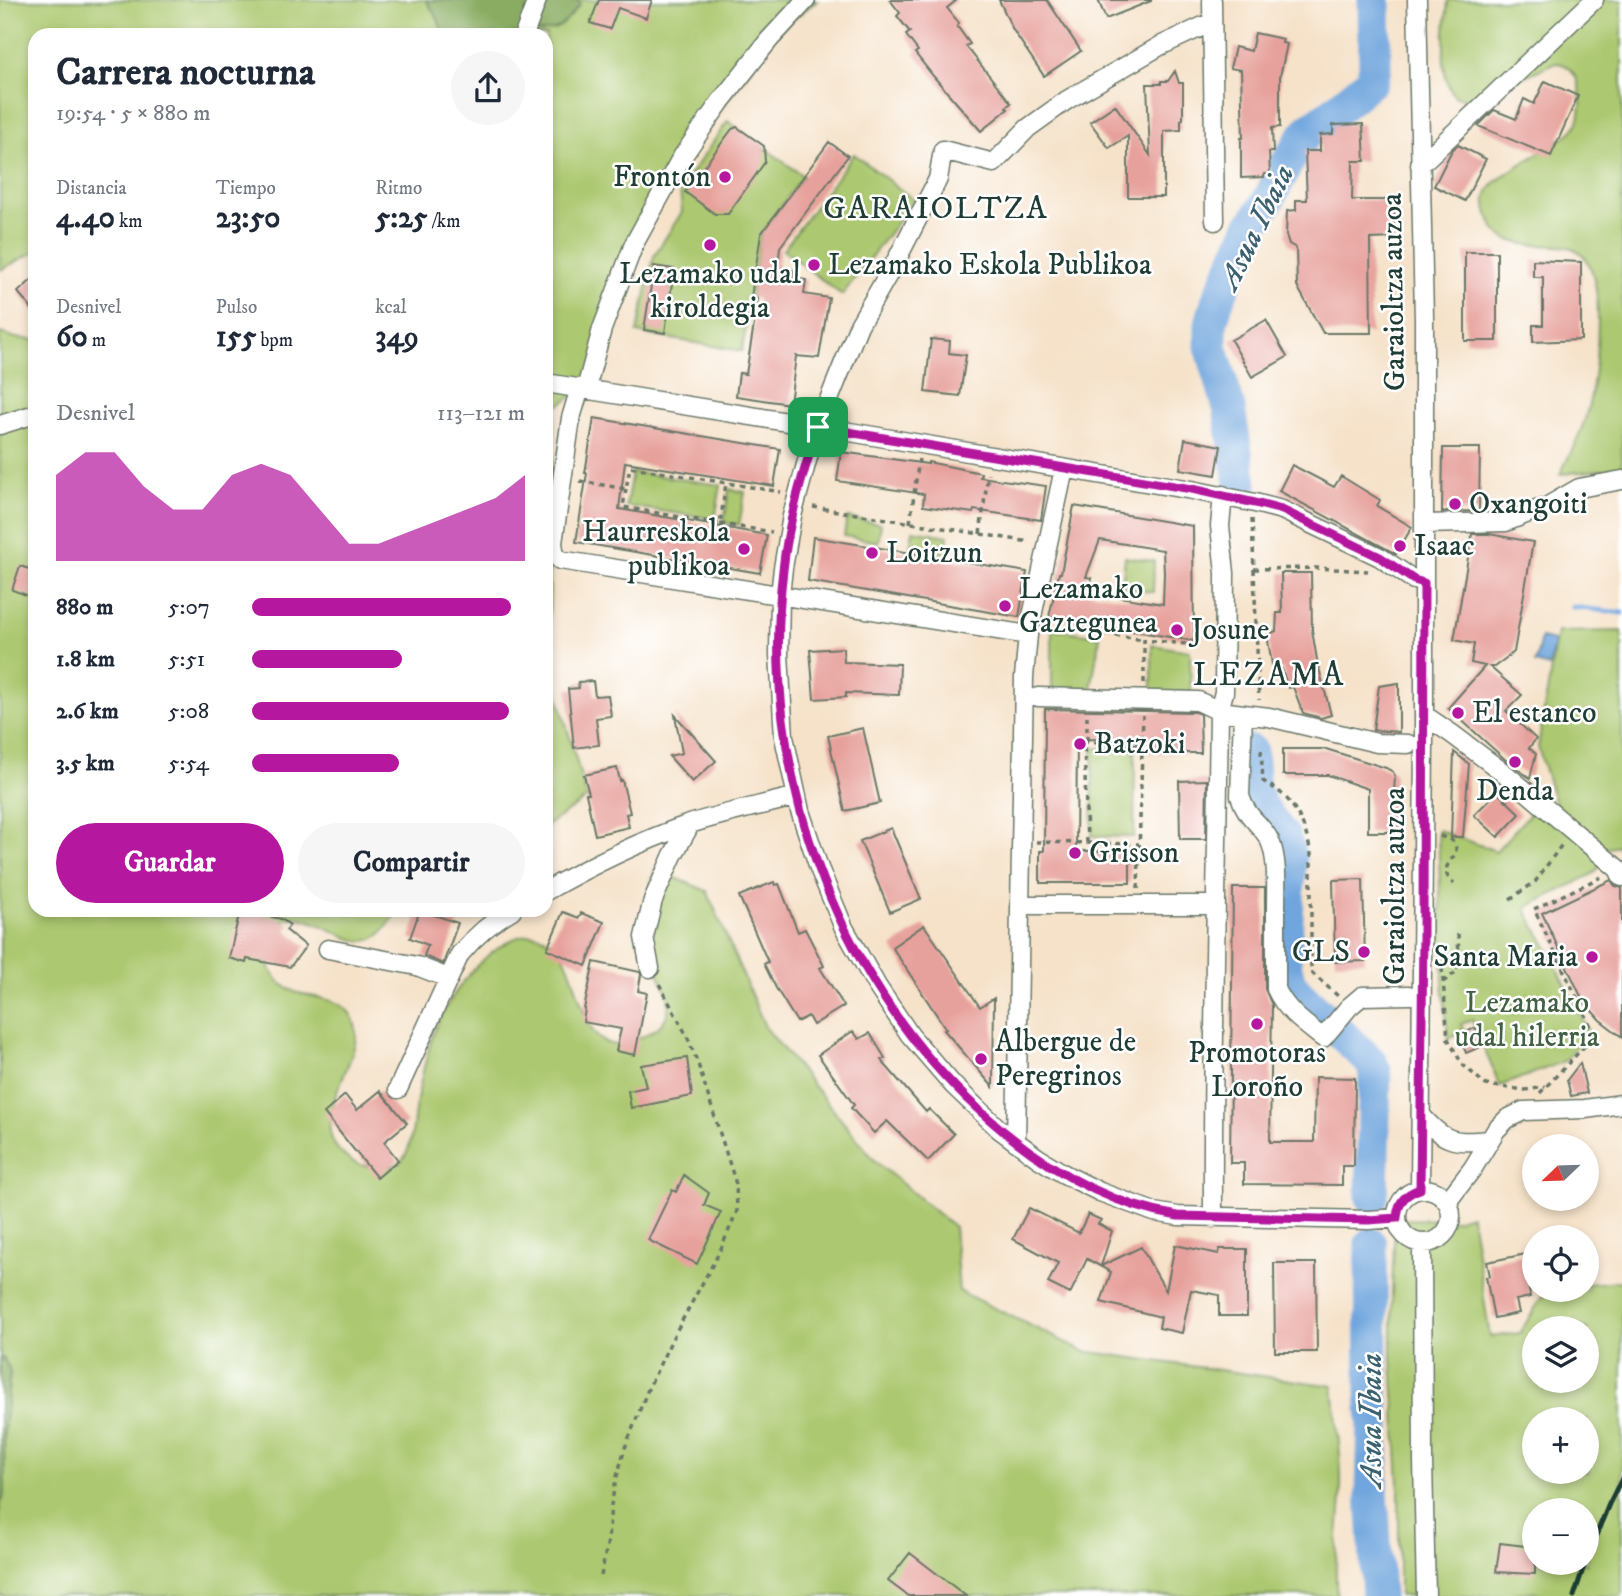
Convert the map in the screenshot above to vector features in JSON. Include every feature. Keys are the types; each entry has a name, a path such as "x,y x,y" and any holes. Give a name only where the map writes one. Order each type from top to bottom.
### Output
{"street":[{"path":"527,28 537,0"},
{"path":"806,0 769,40 721,101 680,160 634,244 571,418 553,543 555,555 573,562 780,595 1035,629"},
{"path":"1212,0 1215,221"},
{"name":"Garaioltza auzoa","path":"1417,0 1424,318 1420,1189"},
{"path":"1420,165 1594,0"},
{"path":"1212,22 1160,46 1067,100 1028,128 994,163 943,150 939,173 897,259 859,325 818,427 792,516 780,595 779,654 785,737 800,811 819,868 844,929 877,986 918,1045 953,1085 1016,1142 1064,1174 1100,1192 1154,1212 1213,1217 1368,1220 1397,1218"},
{"path":"553,384 1223,495 1282,510 1380,557 1414,580 1424,583"},
{"path":"0,425 28,416"},
{"path":"1016,1142 1024,687 1064,469"},
{"path":"1424,524 1506,522 1546,508 1579,488 1622,480"},
{"path":"1213,1217 1219,711 1224,692 1225,573 1220,526 1223,495"},
{"path":"1038,697 1198,701 1219,711 1252,714 1377,743 1408,744"},
{"path":"1252,714 1240,796 1243,808 1262,828 1270,842 1274,858 1276,989 1281,999 1296,1016 1323,1038 1362,996 1409,995"},
{"path":"1424,715 1507,776 1620,873"},
{"path":"553,887 662,835 797,796"},
{"path":"650,968 644,937 653,900 690,825"},
{"path":"1020,905 1216,905"},
{"path":"398,1089 460,954 475,935 500,917"},
{"path":"328,949 416,966 448,978"},
{"path":"985,1115 998,1112 1017,1097"},
{"path":"1447,1202 1473,1168 1496,1130 1507,1119 1523,1111 1585,1109 1622,1104"},
{"path":"1421,1115 1434,1130 1447,1139 1465,1142 1490,1140"},
{"path":"1430,1189 1440,1194 1447,1202 1451,1213 1449,1224 1443,1234 1433,1241 1413,1240 1400,1228 1398,1208 1410,1192 1430,1189"},
{"path":"1422,1242 1426,1596"}],"path":[{"path":"910,523 919,457"},
{"path":"774,533 623,507 625,489 630,467 781,492"},
{"path":"980,534 989,469"},
{"path":"578,481 625,489"},
{"path":"719,524 726,483"},
{"path":"813,507 1039,544"},
{"path":"1252,516 1252,714 1263,781 1283,795 1300,818 1308,838 1311,855 1313,974 1349,1007"},
{"path":"1254,569 1317,568 1373,572"},
{"path":"1035,629 1198,645"},
{"path":"1138,890 1144,640"},
{"path":"1087,699 1087,742 1084,742 1087,843"},
{"path":"1087,742 1142,745"},
{"path":"1510,900 1535,883 1572,830"},
{"path":"1438,836 1449,838 1455,844 1456,854 1446,869 1454,884"},
{"path":"1033,842 1139,844"},
{"path":"1535,1097 1595,1035 1534,909 1620,873"},
{"path":"1443,982 1456,972 1459,956 1458,934"},
{"path":"1441,957 1448,1039 1461,1064 1486,1085 1525,1090 1547,1087"},
{"path":"601,1576 611,1505 625,1448 654,1376 720,1251 737,1211 736,1184 698,1065 687,1037 650,968"}],"green space":[{"path":"0,0 426,0 438,19 441,28 28,28 28,256 0,270"},
{"path":"426,0 578,0 580,4 565,22 553,30 441,28"},
{"path":"578,0 818,0 781,29 646,208 592,384 554,408 553,450 553,28 525,28 579,4"},
{"path":"1448,0 1622,0 1622,468 1560,474 1585,419 1596,362 1597,296 1588,262 1572,248 1524,244 1505,238 1494,228 1486,207 1487,193 1494,184 1575,128 1581,104 1577,80 1568,67 1554,63 1481,96 1469,99 1456,97 1450,88 1444,65"},
{"name":"Lezamako udal kiroldegia","path":"728,121 803,176 761,234 742,351 637,333 654,256 682,212 680,189"},
{"path":"854,154 914,200 842,295 783,250"},
{"path":"0,333 28,339 28,917 394,917 380,934 364,941 344,936 308,920 286,919 278,925 268,950 271,970 283,985 295,992 341,1005 355,1023 356,1039 351,1058 330,1117 331,1135 340,1152 352,1161 386,1167 399,1163 406,1155 425,1062 438,1022 465,980 491,953 517,937 534,935 546,938 558,948 567,964 587,1020 595,1034 607,1043 627,1043 657,1028 664,1021 668,1009 668,995 645,943 644,910 655,869 707,891 765,1027 876,1162 954,1227 959,1291 1083,1351 1333,1386 1341,1475 1337,1596 0,1596 0,1504 3,1499 4,1430 10,1372 4,1359 0,1357"},
{"path":"632,472 721,485 715,519 626,506"},
{"path":"729,489 745,492 739,525 724,523"},
{"path":"847,518 881,524 878,542 844,536"},
{"path":"913,530 948,536 945,554 910,548"},
{"path":"1125,557 1154,561 1153,592 1122,588"},
{"path":"1052,629 1100,636 1090,695 1052,694"},
{"name":"Lezamako udal hilerria","path":"1622,631 1622,845 1597,851 1600,864 1598,870 1527,907 1528,914 1588,1031 1565,1061 1500,1086 1472,1020 1461,1024 1464,1032 1448,1039 1443,982 1438,830 1496,851 1537,806 1556,807 1538,747 1557,632"},
{"path":"1152,645 1190,651 1191,697 1152,697"},
{"path":"553,679 587,798 553,821"},
{"path":"1093,748 1135,749 1134,837 1092,836"},
{"path":"1471,1215 1490,1337 1520,1333 1522,1330 1522,1393 1599,1393 1599,1316 1530,1316 1539,1302 1599,1302 1599,1283 1622,1281 1622,1596 1542,1596 1536,1592 1513,1596 1399,1596 1399,1484 1392,1358 1395,1219 1454,1220"},
{"path":"0,1357 10,1372 4,1430 5,1491 0,1504"}],"water":[{"path":"1541,638 1554,641 1549,667 1535,663"}],"building":[{"path":"599,0 652,0 646,18 618,8 610,29 590,23"},
{"path":"890,0 957,0 947,8 970,44 966,46 1011,103 1006,107 1008,109 981,131 915,53 918,51 906,35 910,32 897,16 900,13"},
{"path":"999,0 1047,0 1081,51 1044,76 1013,30"},
{"path":"1098,0 1151,0 1151,1 1106,19"},
{"path":"1255,33 1283,39 1282,43 1287,44 1280,77 1280,127 1272,128 1270,174 1264,174 1264,177 1241,178 1241,70 1230,68 1235,47 1251,51"},
{"path":"1175,71 1179,83 1183,83 1183,119 1181,130 1164,131 1164,197 1128,197 1128,136 1109,148 1090,122 1115,105 1150,155 1147,84 1168,81"},
{"path":"1545,81 1578,96 1551,156 1478,126 1494,110 1516,119 1524,99 1534,104"},
{"path":"1363,124 1365,161 1353,161 1352,200 1394,200 1394,238 1370,239 1371,333 1323,333 1297,286 1296,248 1289,244 1286,235 1287,211 1296,210 1296,200 1307,200 1305,151 1320,151 1320,135 1333,134 1333,125"},
{"name":"Frontón","path":"737,127 764,146 765,162 728,214 715,214 685,192 732,129"},
{"path":"829,142 848,156 780,247 778,268 793,270 793,278 806,280 804,294 829,298 819,358 796,356 790,404 736,396 739,373 746,374 758,299 751,297 761,234"},
{"path":"1458,145 1486,159 1465,201 1434,186 1452,150"},
{"path":"1465,252 1497,252 1497,341 1465,341"},
{"path":"1533,260 1581,262 1581,340 1533,342 1533,325 1543,325 1543,277 1533,277"},
{"path":"654,266 674,269 665,333 644,330"},
{"path":"28,283 28,304 18,292"},
{"path":"1266,320 1287,357 1252,377 1231,340"},
{"path":"931,339 950,341 949,353 966,355 960,396 925,392"},
{"path":"594,418 780,449 774,486 625,462 619,509 767,535 760,573 576,542"},
{"path":"1185,439 1221,446 1216,475 1180,469"},
{"path":"1443,448 1480,448 1479,511 1442,512"},
{"path":"841,452 928,462 981,473 980,477 1046,486 1041,520 923,506 924,494 837,481"},
{"path":"1292,465 1334,487 1341,476 1380,500 1377,506 1412,527 1396,554 1279,491"},
{"path":"1074,506 1193,526 1194,641 1049,617","holes":["1100,540 1163,550 1163,604 1088,592 1092,578 1086,577"]},
{"path":"1472,534 1489,534 1533,542 1514,652 1494,667 1490,667 1522,695 1506,711 1536,739 1529,748 1536,754 1530,778 1508,762 1448,708 1485,666 1471,663 1474,644 1454,640"},
{"path":"813,537 1027,572 1019,617 808,581"},
{"path":"20,566 28,569 28,596 12,590"},
{"path":"1281,573 1311,573 1312,630 1331,715 1321,718 1303,713 1293,687 1288,688 1282,669 1273,670 1267,635 1276,631 1277,613 1282,613"},
{"path":"843,648 844,662 900,664 899,695 846,693 846,697 814,699 810,650"},
{"path":"593,681 595,696 608,695 611,716 596,718 599,745 574,748 568,689 579,688 578,682"},
{"path":"1399,683 1399,732 1373,730 1379,686"},
{"path":"1045,709 1200,714 1201,753 1150,753 1151,740 1077,739 1076,851 1130,851 1130,883 1040,883 1040,851 1044,851"},
{"path":"675,715 716,761 692,782 669,756 682,753"},
{"path":"863,728 880,803 845,811 828,736"},
{"path":"1283,749 1326,749 1393,772 1392,827 1388,832 1368,832 1368,789 1328,775 1283,775"},
{"path":"1454,752 1469,764 1463,837 1451,837"},
{"path":"617,768 630,813 626,814 629,827 595,835 584,775"},
{"path":"1207,780 1206,839 1180,839 1179,781"},
{"path":"1497,792 1520,814 1498,837 1474,815"},
{"path":"891,828 921,899 890,912 860,841"},
{"path":"1363,879 1365,961 1335,962 1333,880"},
{"name":"Santa Maria","path":"1611,880 1615,886 1622,888 1622,1037 1600,1020 1583,1001 1542,913"},
{"path":"774,882 775,885 779,884 798,932 805,929 824,966 820,968 844,1006 813,1025 808,1016 797,1022 776,988 764,964 768,962 739,896"},
{"path":"1233,888 1265,888 1265,989 1272,1005 1270,1142 1314,1142 1315,1077 1355,1078 1354,1166 1342,1166 1342,1185 1244,1184 1244,1163 1230,1163"},
{"path":"563,912 579,918 581,913 604,922 586,966 547,949"},
{"path":"238,917 281,919 290,925 286,930 306,946 290,967 247,959 246,963 229,958"},
{"path":"418,917 440,917 458,923 443,964 424,956 428,945 410,938"},
{"path":"924,925 980,1007 994,998 993,1087 944,1030 946,1029 892,947"},
{"path":"594,962 640,972 638,991 647,993 635,1055 616,1051 621,1029 583,1022"},
{"path":"1475,1028 1483,1046 1466,1053 1459,1035"},
{"path":"853,1031 859,1039 870,1033 885,1058 881,1060 926,1112 929,1109 954,1134 928,1161 887,1121 874,1133 851,1108 854,1105 818,1055"},
{"path":"687,1058 692,1096 631,1108 628,1091 646,1087 641,1065"},
{"path":"1580,1063 1587,1093 1571,1096 1567,1080"},
{"path":"380,1091 407,1123 384,1142 398,1160 377,1178 324,1113 345,1095 357,1110"},
{"path":"684,1175 709,1193 704,1205 721,1212 697,1264 648,1240 672,1190 676,1192"},
{"path":"1029,1208 1079,1233 1088,1214 1101,1220 1098,1224 1112,1231 1101,1266 1141,1247 1166,1291 1175,1245 1219,1254 1219,1249 1247,1249 1247,1316 1219,1316 1219,1295 1191,1290 1182,1333 1159,1328 1161,1317 1101,1302 1111,1272 1087,1259 1070,1294 1048,1283 1058,1263 1013,1239"},
{"path":"1522,1255 1522,1299 1516,1300 1519,1313 1494,1318 1486,1277 1490,1276 1487,1262"},
{"path":"1274,1263 1316,1263 1317,1352 1275,1352"},
{"path":"1500,1543 1522,1546 1522,1573 1496,1572"},
{"path":"910,1553 966,1596 908,1596 888,1581"}],"waterway":[{"name":"Asua Ibaia","path":"1241,484 1229,408 1211,346 1211,324 1217,302 1250,228 1302,139 1310,129 1371,81 1375,68 1374,0"},
{"path":"1572,607 1622,613"},
{"name":"Asua Ibaia","path":"1251,751 1254,789 1261,807 1284,837 1290,856 1285,965 1290,983 1370,1061 1375,1071 1372,1197"},
{"name":"Asua Ibaia","path":"1371,1244 1374,1423 1372,1492 1378,1596"}],"railway":[{"path":"1599,1528 1622,1478"},
{"path":"1574,1596 1581,1575"}],"place":[{"name":"Frontón","path":"725,177"},
{"name":"Lezamako udal kiroldegia","path":"710,245"},
{"name":"Lezamako Eskola Publikoa","path":"814,265"},
{"name":"Oxangoiti","path":"1455,504"},
{"name":"Isaac","path":"1400,546"},
{"name":"Haurreskola publikoa","path":"744,549"},
{"name":"Loitzun","path":"872,553"},
{"name":"Lezamako Gaztegunea","path":"1005,606"},
{"name":"Josune","path":"1177,630"},
{"name":"El estanco","path":"1458,713"},
{"name":"Batzoki","path":"1080,744"},
{"name":"Denda","path":"1515,762"},
{"name":"Grisson","path":"1075,853"},
{"name":"GLS","path":"1364,952"},
{"name":"Santa Maria","path":"1592,957"},
{"name":"Promotoras Loroño","path":"1257,1024"},
{"name":"Albergue de Peregrinos","path":"981,1059"}],"district":[{"name":"GARAIOLTZA","path":"936,209"},
{"name":"LEZAMA","path":"1269,675"}],"route":[{"path":"818,427 1192,489 1255,503 1282,510 1380,557 1414,580 1424,583 1420,1189 1410,1192 1403,1199 1397,1218 1368,1220 1178,1216 1154,1212 1100,1192 1038,1158 999,1129 953,1085 910,1035 877,986 844,929 819,868 800,811 785,737 779,654 780,595 792,516 818,427"}]}
